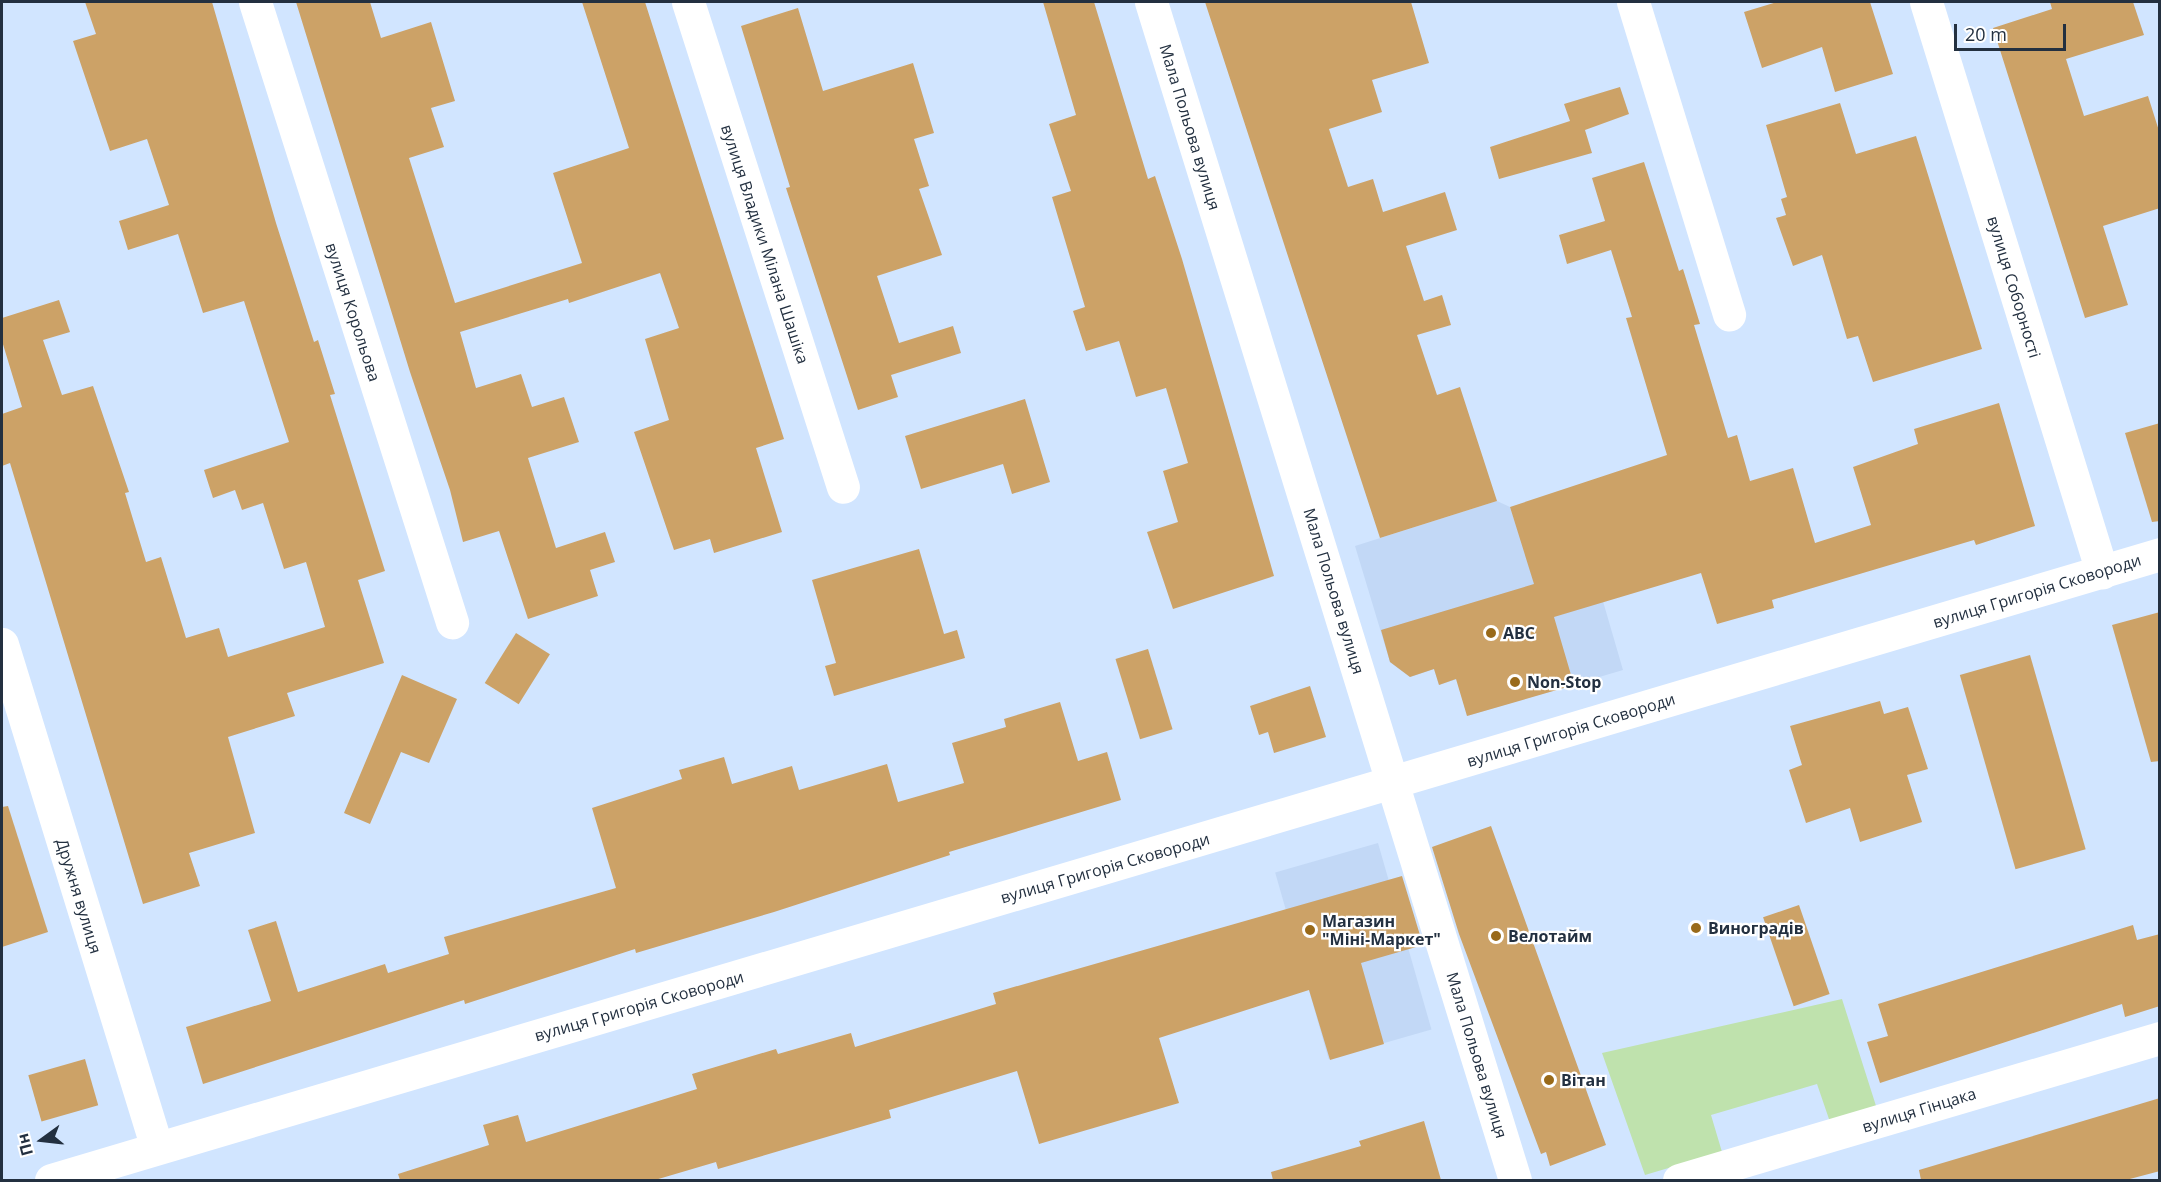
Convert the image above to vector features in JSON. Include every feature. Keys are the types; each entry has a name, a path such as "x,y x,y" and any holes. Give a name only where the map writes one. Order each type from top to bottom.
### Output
{"street":[{"name":"вулиця Корольова","path":"255,2 452,622"},
{"name":"вулиця Владики Мілана Шашіка","path":"688,2 843,487"},
{"name":"Мала Польова вулиця","path":"1151,2 1515,1180"},
{"path":"1633,2 1729,315"},
{"name":"вулиця Соборності","path":"1926,2 2102,572"},
{"name":"вулиця Григорія Сковороди","path":"51,1180 2160,554"},
{"name":"Дружня вулиця","path":"2,644 157,1148"},
{"name":"вулиця Гінцака","path":"1679,1180 2160,1038"}],"shaded area":[{"path":"1497,501 1510,507 1518,531 1577,512 1623,670 1467,716 1457,679 1439,685 1434,669 1410,677 1390,662 1355,546"},
{"path":"1378,843 1431,1029 1329,1059 1275,872"}],"green space":[{"path":"1842,999 1877,1109 1830,1122 1817,1084 1711,1115 1722,1152 1645,1175 1602,1053"}],"building":[{"path":"85,2 212,2 276,223 314,342 318,340 335,394 330,395 385,571 358,580 384,663 287,693 295,716 228,737 255,833 189,853 200,886 143,904 10,463 2,466 2,414 22,407 2,341 2,318 59,300 70,332 43,340 62,395 93,386 129,492 125,493 146,562 161,557 186,638 219,628 228,657 325,627 306,562 284,569 263,503 242,510 235,490 213,498 204,470 289,442 244,301 203,313 178,234 128,250 119,221 169,205 147,139 110,151 73,41 96,34"},
{"path":"296,2 370,2 381,38 431,22 455,101 431,108 444,147 409,158 455,303 582,263 553,173 629,148 582,2 645,2 784,439 756,448 782,532 714,553 710,539 674,550 634,432 669,420 645,339 679,328 660,273 569,303 568,299 460,332 476,388 521,374 532,407 564,397 579,442 528,458 556,548 605,532 615,562 590,570 598,596 528,619 499,531 463,542 450,490 410,372"},
{"path":"1043,2 1094,2 1148,179 1155,176 1182,259 1274,576 1173,609 1147,532 1178,522 1163,471 1188,463 1166,388 1136,397 1119,341 1086,351 1073,311 1085,307 1052,197 1071,191 1049,124 1076,115"},
{"path":"1205,2 1411,2 1429,63 1372,80 1382,112 1329,129 1348,187 1373,179 1383,212 1445,192 1457,230 1406,246 1424,301 1442,295 1451,325 1417,335 1437,395 1460,387 1497,501 1380,538"},
{"path":"1777,2 1870,2 1893,74 1835,92 1822,47 1762,68 1744,12"},
{"path":"2050,2 2133,2 2144,35 2066,59 2084,116 2148,96 2160,134 2160,208 2103,226 2128,305 2085,318 1993,28 2052,9"},
{"path":"798,8 823,91 913,63 934,133 914,139 929,186 919,189 942,255 877,276 899,343 953,326 961,353 891,375 898,397 858,410 786,188 790,187 741,26"},
{"path":"1620,87 1629,114 1585,130 1592,153 1499,179 1490,147 1570,121 1564,104"},
{"path":"1840,103 1856,154 1916,136 1982,349 1873,382 1858,336 1847,339 1822,255 1793,266 1776,218 1786,215 1781,199 1787,197 1766,125"},
{"path":"1644,162 1679,271 1683,269 1700,324 1694,325 1728,438 1737,435 1750,481 1793,468 1815,543 1871,525 1853,467 1918,444 1914,429 1999,403 2035,526 1976,545 1974,540 1772,600 1774,608 1717,624 1701,573 1554,617 1574,685 1467,716 1456,679 1439,685 1434,669 1410,677 1390,662 1381,630 1534,584 1510,507 1667,455 1626,318 1632,317 1611,250 1567,264 1559,235 1605,221 1592,178"},
{"path":"1025,399 1050,482 1012,494 1003,464 921,489 905,436"},
{"path":"2160,423 2160,521 2152,522 2125,433"},
{"path":"919,549 944,634 957,630 965,658 834,696 825,666 836,663 812,580"},
{"path":"2160,612 2160,761 2151,762 2112,625"},
{"path":"516,633 550,654 519,704 485,683"},
{"path":"1148,649 1173,729 1140,739 1115,659"},
{"path":"2030,655 2086,849 2016,869 1960,675"},
{"path":"402,675 457,699 429,763 401,752 370,824 344,813"},
{"path":"1310,686 1326,737 1274,753 1268,732 1259,735 1250,706"},
{"path":"1880,701 1884,714 1908,707 1928,769 1907,775 1922,822 1860,842 1850,808 1806,823 1789,770 1802,765 1790,726"},
{"path":"1060,702 1078,761 1107,752 1121,800 949,852 950,855 774,912 636,953 635,949 465,1004 464,1000 203,1084 186,1027 271,1001 248,930 276,921 298,992 385,964 388,973 449,954 444,937 616,888 592,808 682,779 679,770 724,757 732,784 792,766 799,790 887,764 898,802 964,783 952,743 1006,727 1004,719"},
{"path":"8,806 48,932 2,947 2,807"},
{"name":"Велотайм","path":"1491,826 1606,1145 1550,1166 1546,1152 1541,1154 1459,934 1432,847"},
{"path":"1402,876 1423,945 1361,963 1384,1044 1330,1060 1309,990 1159,1038 1179,1103 1039,1144 1017,1071 889,1110 891,1118 718,1169 716,1162 655,1180 400,1180 398,1174 489,1145 483,1125 518,1115 526,1142 697,1089 692,1074 776,1049 778,1054 851,1033 855,1047 996,1004 993,993"},
{"path":"1799,905 1830,994 1794,1006 1763,917"},
{"path":"2133,925 2137,940 2160,934 2160,1006 2125,1017 2122,1004 1880,1083 1867,1042 1888,1036 1878,1004"},
{"path":"85,1059 98,1105 42,1121 28,1075"},
{"path":"2160,1098 2160,1171 2126,1180 1921,1180 1919,1170"},
{"path":"1424,1121 1441,1180 1273,1180 1271,1172 1361,1146 1359,1141"}],"place":[{"name":"ABC","path":"1491,633"},
{"name":"Non-Stop","path":"1515,682"},
{"name":"Виноградів","path":"1696,928"},
{"name":"Магазин \"Міні-Маркет\"","path":"1310,930"},
{"name":"Велотайм","path":"1496,936"},
{"name":"Вітан","path":"1549,1080"}]}
